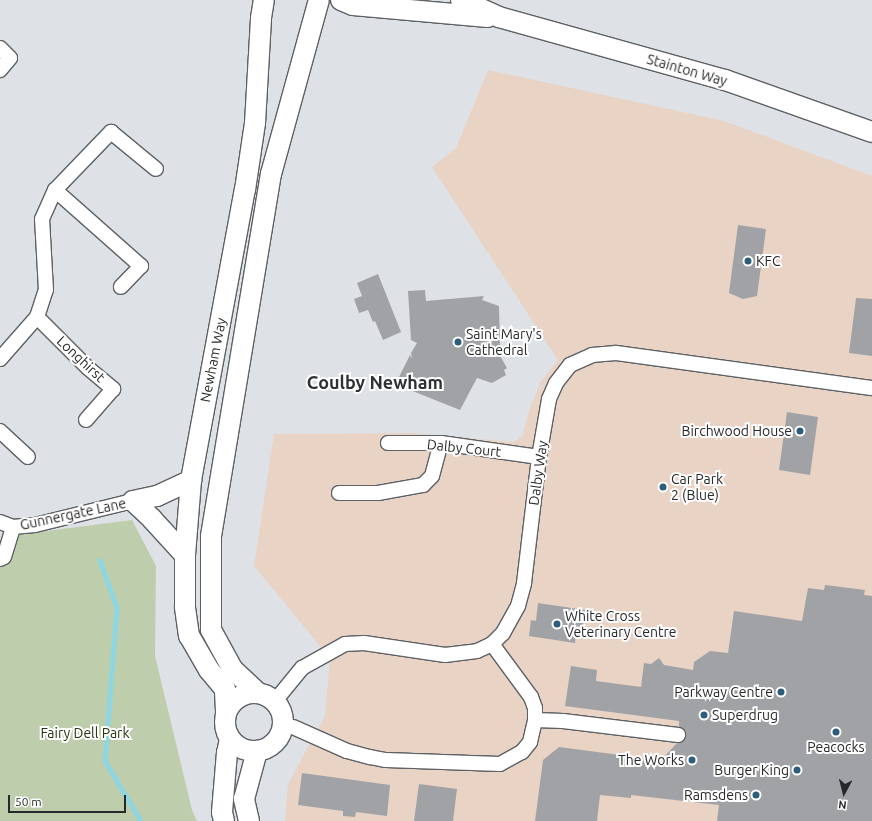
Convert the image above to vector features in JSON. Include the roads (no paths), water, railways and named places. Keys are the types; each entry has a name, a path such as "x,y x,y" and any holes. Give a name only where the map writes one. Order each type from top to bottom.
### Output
{"street":[{"name":"Newham Way","path":"224,821 222,805 226,753 230,739 226,729 225,689 197,651 189,636 185,606 185,555 191,480 245,190 255,123 261,18 264,0"},
{"name":"Newham Way","path":"275,701 257,692 233,670 211,630 211,536 272,174 319,0"},
{"name":"Stainton Way","path":"341,0 353,5 499,17"},
{"name":"Stainton Way","path":"461,0 499,17 725,80 872,132"},
{"path":"0,48 10,58 0,70"},
{"path":"0,359 37,317 46,290 42,219 55,190 111,132 156,169"},
{"path":"55,190 141,266 121,287"},
{"name":"Longhirst","path":"37,317 88,368 113,389 86,420"},
{"name":"Dalby Way","path":"275,701 302,668 345,644 364,643 446,655 478,651 492,644 503,633 518,606 524,583 549,399 556,383 570,365 592,355 616,353 872,388"},
{"path":"0,431 28,457"},
{"name":"Dalby Court","path":"388,443 441,443 540,457"},
{"path":"339,493 378,493 424,485 432,476 441,443"},
{"path":"133,501 157,496 191,480"},
{"path":"133,501 152,519 185,555"},
{"name":"Gunnergate Lane","path":"0,522 13,527 35,525 133,501"},
{"name":"Gunnergate Lane","path":"0,558 4,557 13,527"},
{"path":"293,727 347,751 386,760 500,764 522,752 530,742 535,720 535,708 531,697 492,644"},
{"path":"226,711 232,702 240,696 257,692"},
{"path":"230,739 242,748 257,751 272,745 281,732 283,717 275,701"},
{"path":"535,720 563,721 678,735"},
{"path":"249,821 244,799 257,751"}],"waterway":[{"path":"100,560 117,608 105,761 141,821"}],"place":[{"name":"KFC","path":"748,261"},
{"name":"Saint Mary's Cathedral","path":"458,342"},
{"name":"Birchwood House","path":"800,431"},
{"name":"Car Park 2 (Blue)","path":"663,487"},
{"name":"White Cross Veterinary Centre","path":"557,624"},
{"name":"Parkway Centre","path":"781,692"},
{"name":"Superdrug","path":"704,715"},
{"name":"Peacocks","path":"836,732"},
{"name":"The Works","path":"692,760"},
{"name":"Burger King","path":"797,770"},
{"name":"Ramsdens","path":"756,795"}],"district":[{"name":"Coulby Newham","path":"375,382"}],"park label":[{"name":"Fairy Dell Park","path":"85,733"}]}
